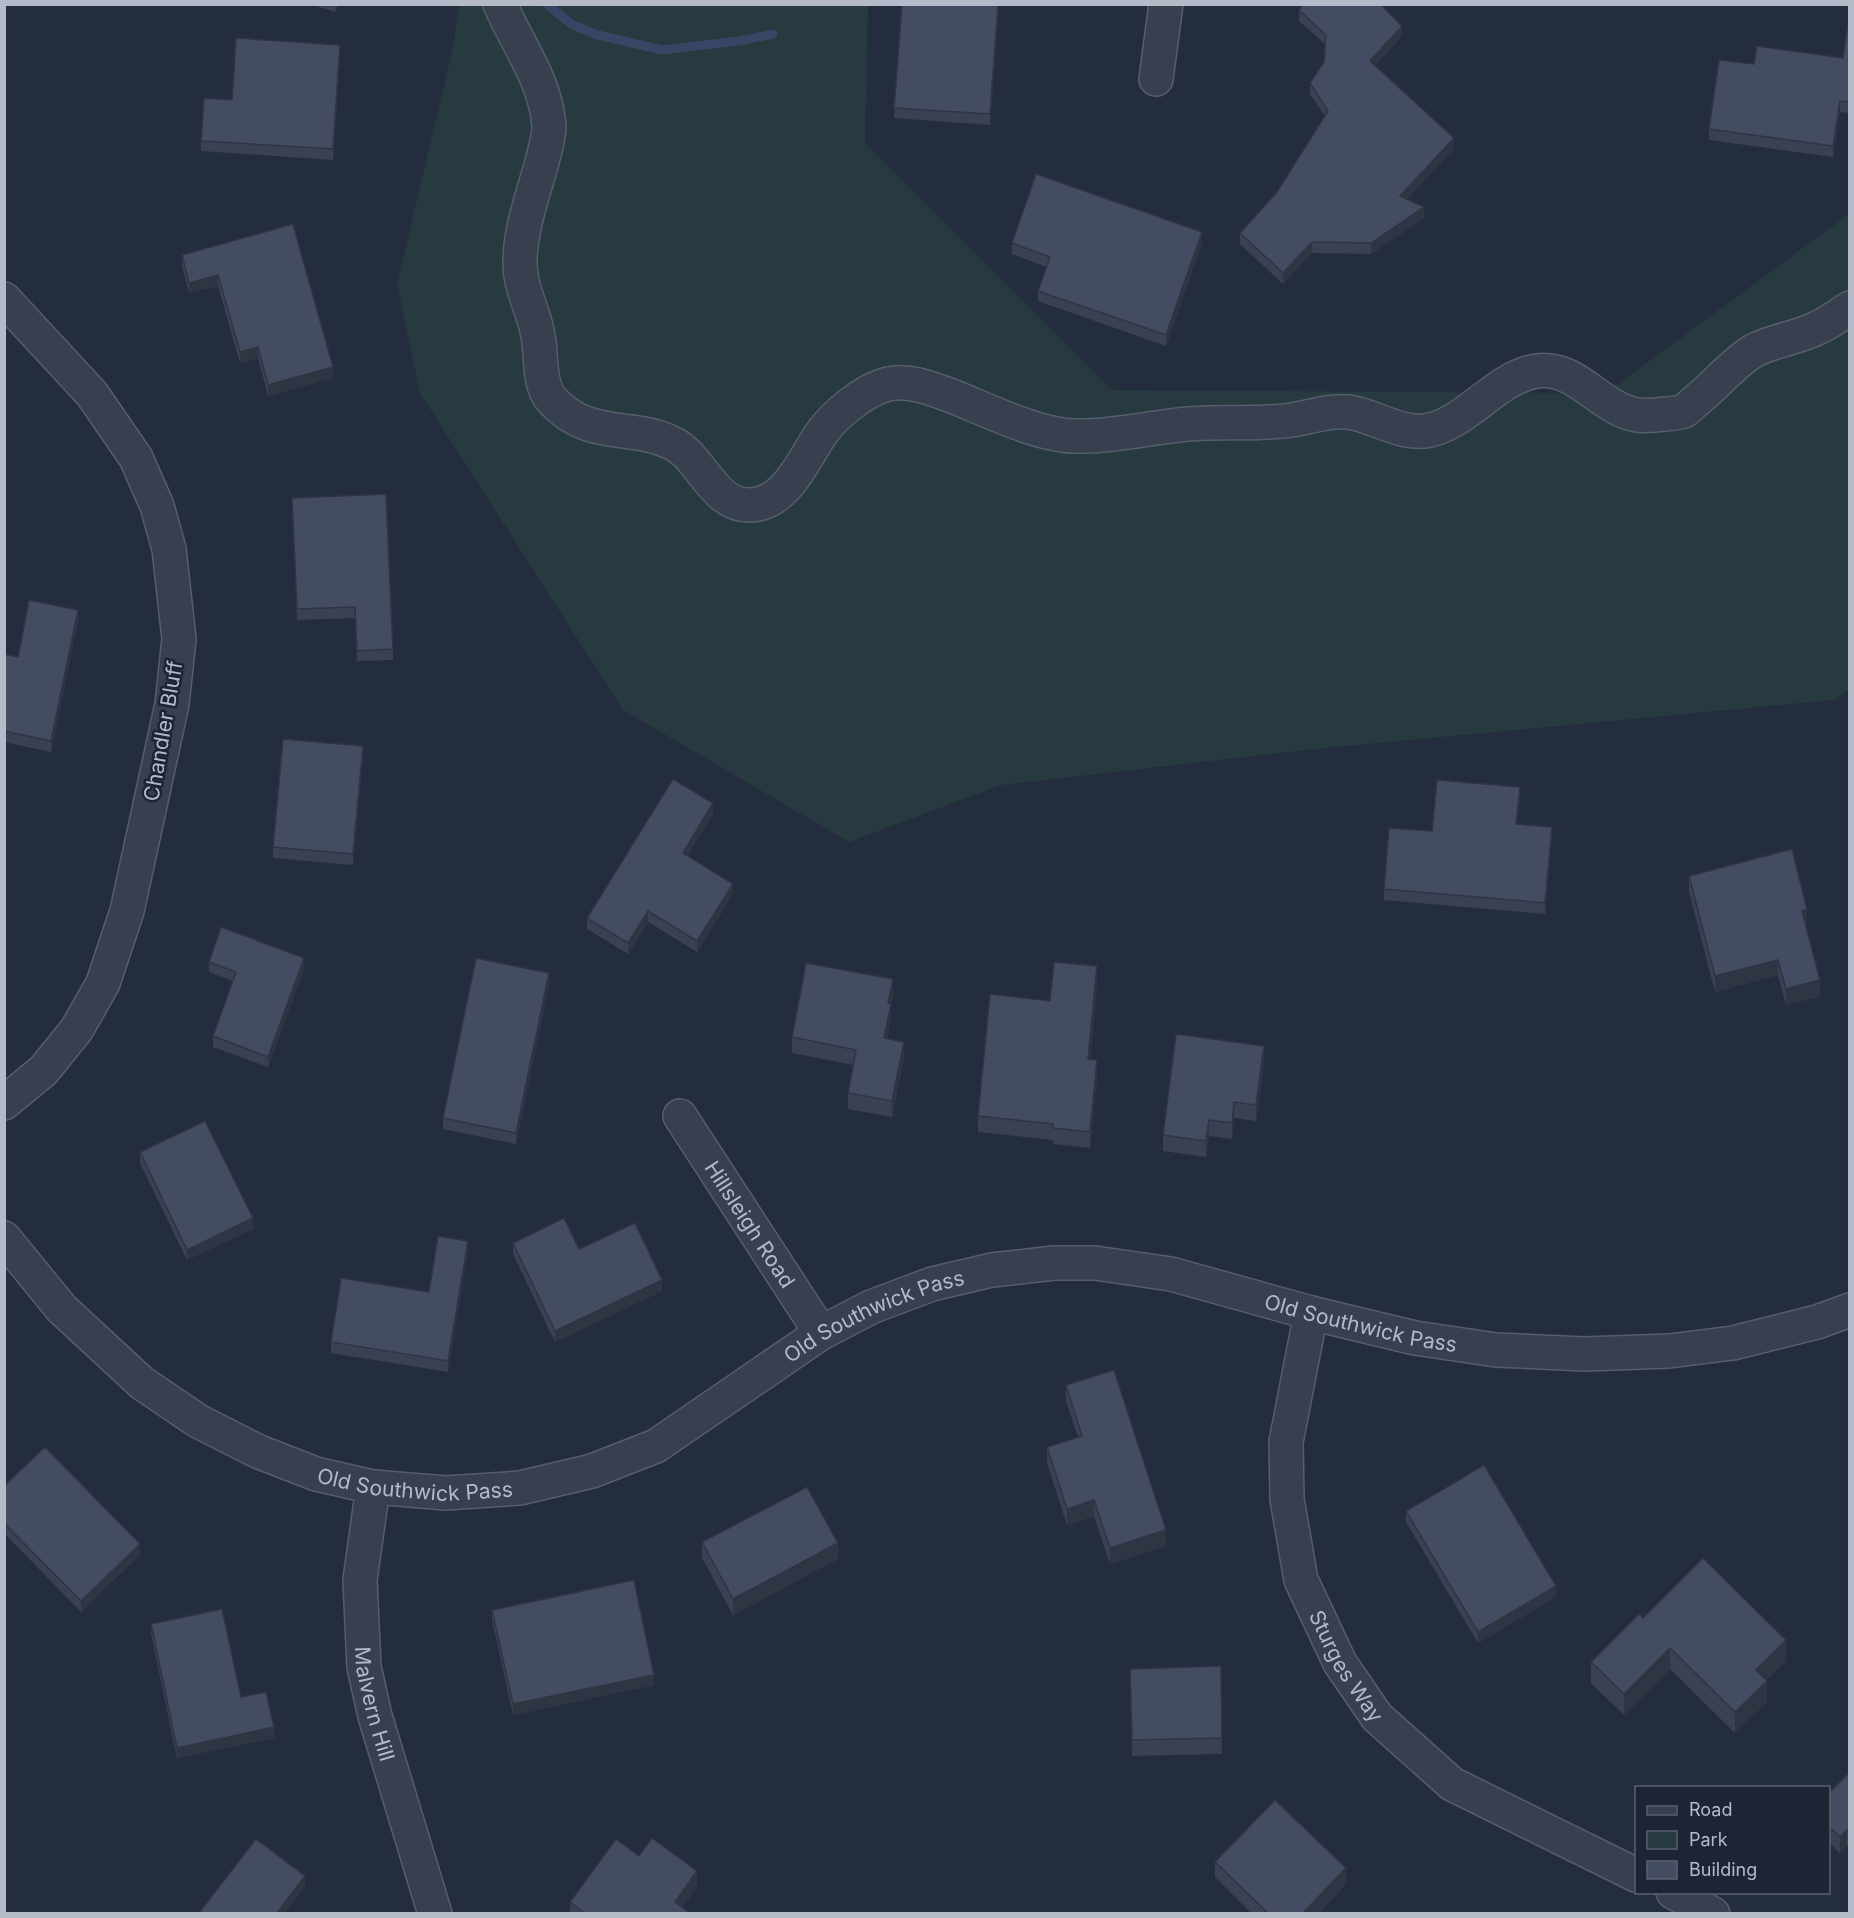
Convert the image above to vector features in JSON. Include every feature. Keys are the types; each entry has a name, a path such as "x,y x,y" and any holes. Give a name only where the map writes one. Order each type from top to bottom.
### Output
{"street":[{"path":"500,4 544,95 549,123 549,132 525,220 520,263 522,288 538,331 546,394 565,412 585,423 671,442 690,455 707,479 738,504 754,505 767,501 784,488 801,467 822,431 841,412 860,398 889,383 917,384 1027,425 1056,434 1077,436 1195,423 1238,424 1294,420 1347,411 1398,427 1428,431 1446,424 1529,372 1550,370 1575,379 1616,406 1636,415 1659,415 1683,412 1751,352 1817,328 1850,308"},
{"path":"1156,79 1166,4"},
{"name":"Chandler Bluff","path":"4,299 92,394 136,458 156,506 169,549 179,639 172,704 127,911 103,983 77,1029 44,1070 4,1103"},
{"name":"Hillsleigh Road","path":"680,1116 821,1333"},
{"name":"Old Southwick Pass","path":"4,1238 62,1309 142,1383 198,1421 257,1451 316,1474 373,1487 446,1493 520,1488 592,1471 656,1446 821,1333 871,1307 932,1284 992,1270 1054,1263 1095,1263 1172,1274 1311,1313 1415,1338 1496,1350 1585,1354 1670,1351 1733,1343 1816,1322 1850,1310"},
{"name":"Sturges Way","path":"1311,1313 1286,1442 1287,1499 1301,1580 1340,1663 1377,1717 1452,1784 1635,1875"},
{"name":"Malvern Hill","path":"373,1487 360,1580 364,1667 375,1716 435,1914"},
{"path":"1675,1894 1713,1914"}],"green space":[{"path":"459,5 868,5 865,143 1112,390 1606,393 1849,214 1849,690 1834,700 1315,749 1001,785 849,842 623,710 420,393 397,284 452,52"}],"building":[{"path":"902,4 998,4 990,114 894,108"},
{"path":"1304,4 1380,4 1402,26 1370,61 1454,138 1400,196 1424,207 1371,243 1312,242 1283,273 1240,233 1277,192 1328,111 1310,83 1324,62 1326,35 1299,10"},
{"path":"1850,10 1850,102 1840,101 1833,146 1709,129 1719,60 1754,64 1757,46 1843,58"},
{"path":"236,38 340,45 333,149 201,141 204,98 232,100"},
{"path":"1036,174 1202,232 1166,335 1038,291 1050,257 1012,243"},
{"path":"293,224 333,367 268,385 258,347 240,352 218,275 189,283 182,255"},
{"path":"386,494 393,649 357,651 355,607 297,609 292,498"},
{"path":"29,600 78,610 51,741 4,731 4,654 18,657"},
{"path":"283,739 363,746 353,854 273,847"},
{"path":"673,779 713,803 683,853 733,884 697,941 648,911 628,943 587,918"},
{"path":"1437,780 1520,787 1516,824 1552,827 1545,903 1384,889 1389,828 1432,831"},
{"path":"1792,849 1807,909 1802,911 1820,980 1786,989 1778,960 1715,976 1689,876"},
{"path":"221,927 304,958 268,1057 213,1036 236,972 209,962"},
{"path":"476,958 549,973 516,1133 443,1118"},
{"path":"1054,962 1097,966 1088,1059 1097,1060 1090,1132 1053,1128 1053,1124 978,1116 990,994 1050,1001"},
{"path":"806,963 893,979 884,1038 904,1042 892,1101 848,1093 856,1050 792,1037"},
{"path":"1176,1034 1264,1046 1256,1105 1234,1102 1232,1123 1209,1120 1206,1141 1163,1135"},
{"path":"205,1121 253,1218 187,1250 140,1152"},
{"path":"564,1218 579,1249 635,1223 662,1280 555,1331 513,1243"},
{"path":"438,1236 468,1241 448,1361 331,1342 341,1278 429,1292"},
{"path":"1114,1370 1166,1530 1110,1548 1094,1500 1067,1509 1047,1447 1082,1436 1066,1385"},
{"path":"45,1447 140,1544 81,1601 4,1523 4,1486"},
{"path":"1484,1465 1556,1586 1478,1632 1406,1511"},
{"path":"807,1487 838,1543 733,1599 702,1542"},
{"path":"1703,1558 1786,1640 1756,1670 1767,1681 1735,1712 1670,1648 1624,1694 1591,1662 1639,1614 1643,1618"},
{"path":"634,1580 654,1675 513,1704 492,1610"},
{"path":"222,1609 241,1697 266,1692 274,1727 177,1748 151,1624"},
{"path":"1221,1666 1222,1738 1132,1740 1130,1669"},
{"path":"1850,1772 1850,1832 1847,1830 1840,1837 1830,1828 1830,1792"},
{"path":"1275,1800 1346,1868 1302,1914 1269,1914 1215,1862"},
{"path":"652,1838 697,1871 675,1902 691,1914 586,1914 570,1902 616,1839 639,1856"},
{"path":"256,1839 305,1876 276,1914 198,1914"}],"waterway":[{"path":"547,4 571,24 594,34 662,50 739,41 773,34"}]}
